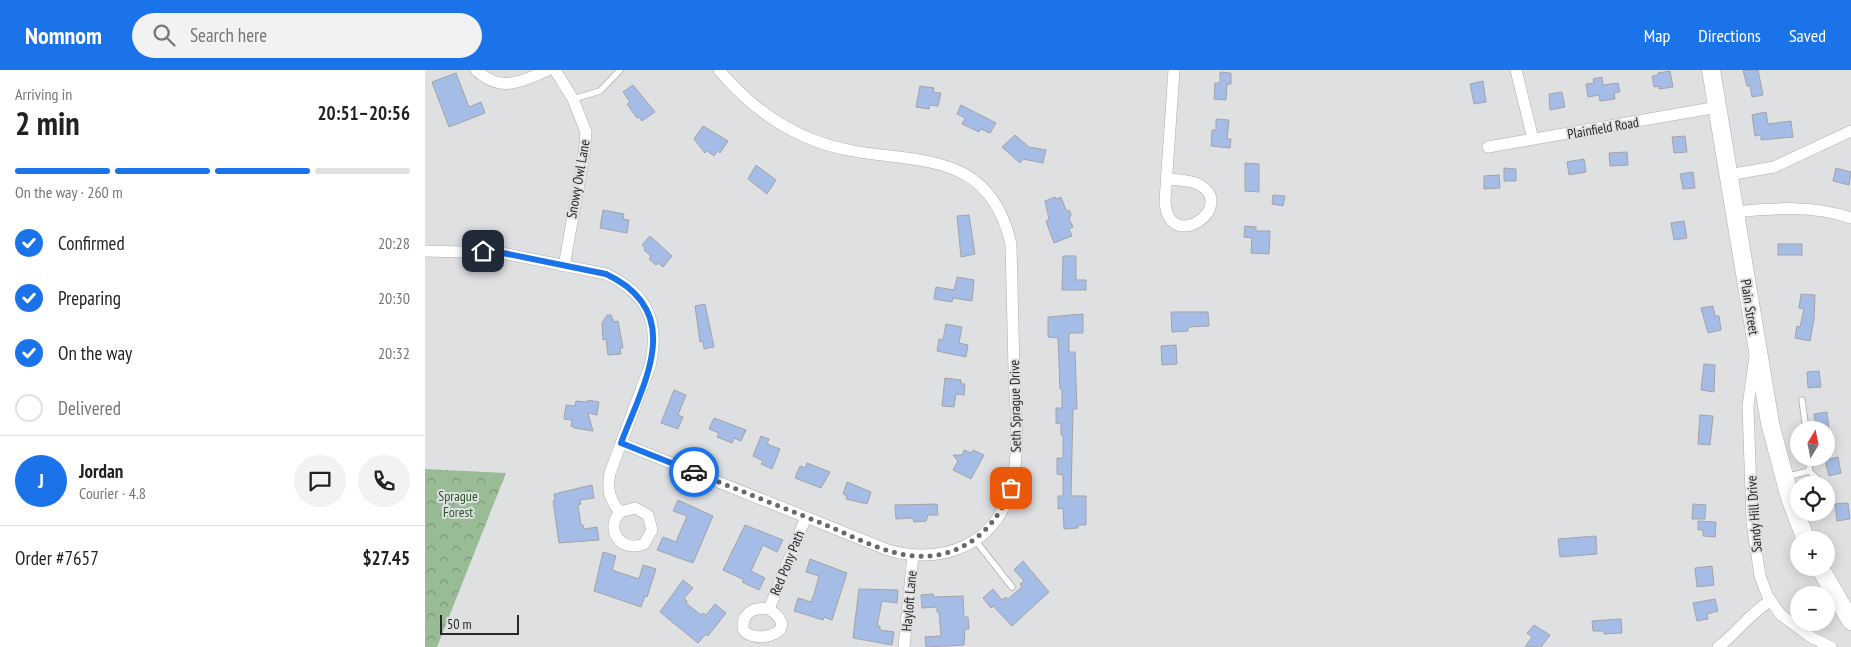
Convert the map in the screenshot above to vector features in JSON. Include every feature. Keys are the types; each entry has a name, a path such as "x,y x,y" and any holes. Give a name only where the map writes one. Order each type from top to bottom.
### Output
{"main road":[{"name":"Plain Street","path":"1711,70 1756,349 1770,423 1784,478 1804,531"},
{"path":"1825,576 1851,621"}],"street":[{"path":"476,70 482,76 499,84 523,82 548,70"},
{"name":"Snowy Owl Lane","path":"555,70 573,99 586,132 584,156 564,266"},
{"name":"Seth Sprague Drive","path":"621,443 888,550 913,555 942,554 961,548 975,540 993,521 1007,500 1011,488 1016,446 1011,244 1007,224 998,207 975,180 958,169 923,160 860,154 816,141 795,132 752,103 719,70"},
{"path":"1167,179 1193,182 1204,189 1210,200 1210,207 1205,218 1191,226 1181,225 1172,220 1166,208 1167,179 1174,70"},
{"path":"1516,70 1533,139"},
{"name":"Plainfield Road","path":"1488,147 1718,108"},
{"path":"1728,175 1773,167 1851,131"},
{"path":"1735,212 1790,208 1829,212 1851,218"},
{"path":"425,251 503,253 606,274 621,281 636,293 653,322 654,350 608,485 609,495 620,512"},
{"name":"Sandy Hill Drive","path":"1756,349 1748,406 1752,522 1760,576 1770,601 1791,622 1831,647"},
{"name":"Red Pony Path","path":"769,609 806,517"},
{"name":"Hayloft Lane","path":"904,647 913,555"},
{"path":"1718,647 1738,631 1758,608 1770,601"}],"lane":[{"path":"573,99 600,91 620,70"},
{"path":"1802,400 1805,421"},
{"path":"1809,466 1809,471"},
{"path":"1784,478 1809,471"},
{"path":"1809,471 1814,476"},
{"path":"975,540 1012,587"}],"green space":[{"name":"Sprague Forest","path":"425,469 506,473 437,647 425,647"}],"building":[{"path":"1743,70 1758,70 1763,95 1752,97 1750,86 1747,86"},
{"path":"1670,71 1673,87 1659,89 1659,86 1654,87 1652,76"},
{"path":"1220,72 1231,73 1231,84 1227,84 1226,100 1214,99 1215,83 1220,83"},
{"path":"456,73 469,107 481,102 485,113 449,127 432,82"},
{"path":"1602,77 1603,85 1618,83 1620,92 1614,93 1615,99 1600,101 1599,95 1588,97 1586,84 1594,83 1593,79"},
{"path":"1483,81 1486,102 1474,104 1470,84"},
{"path":"633,85 655,112 642,121 639,117 637,118 627,104 630,102 623,92"},
{"path":"920,86 934,88 933,92 941,93 938,106 930,105 929,109 916,107"},
{"path":"1562,92 1565,107 1550,110 1549,94"},
{"path":"961,105 996,123 990,133 981,129 979,132 962,124 965,118 957,114"},
{"path":"1766,112 1768,124 1791,121 1793,137 1761,140 1761,135 1755,136 1752,115"},
{"path":"1216,119 1229,120 1227,139 1231,139 1230,148 1211,146 1212,130 1216,130"},
{"path":"703,126 728,141 720,153 718,151 714,156 707,151 705,153 694,139"},
{"path":"1015,135 1029,147 1046,150 1043,163 1023,159 1020,163 1002,147"},
{"path":"1685,136 1687,152 1674,153 1672,137"},
{"path":"1627,152 1628,165 1610,166 1609,153"},
{"path":"1584,159 1586,172 1569,175 1567,162"},
{"path":"1245,163 1259,164 1259,192 1245,191"},
{"path":"756,165 776,180 767,194 748,179"},
{"path":"1504,168 1516,169 1516,181 1504,181"},
{"path":"1836,168 1851,172 1849,185 1833,181"},
{"path":"1693,172 1695,188 1683,189 1680,174"},
{"path":"1499,175 1500,188 1484,189 1484,176"},
{"path":"1273,195 1285,196 1283,206 1272,204"},
{"path":"1055,197 1056,199 1061,197 1066,210 1070,211 1069,219 1073,227 1069,229 1072,236 1054,243 1046,221 1049,219 1045,201"},
{"path":"603,210 624,214 623,219 629,220 627,233 600,228"},
{"path":"969,215 975,254 961,257 957,216"},
{"path":"1684,221 1687,238 1674,240 1671,223"},
{"path":"1245,226 1256,227 1256,231 1270,231 1269,254 1251,253 1252,238 1244,237"},
{"path":"650,236 672,256 663,267 658,263 656,265 649,259 651,256 644,250 645,248 642,245"},
{"path":"1778,244 1802,244 1802,255 1778,255"},
{"path":"1063,256 1076,256 1076,280 1086,280 1086,290 1062,290"},
{"path":"957,277 974,280 972,301 953,298 952,302 934,299 936,287 954,290"},
{"path":"1801,294 1815,295 1814,319 1810,341 1795,338 1797,326 1800,327 1804,309 1799,308"},
{"path":"705,304 714,347 704,349 703,341 700,342 695,306"},
{"path":"1713,306 1715,316 1719,316 1721,330 1708,333 1701,308"},
{"path":"1171,312 1208,312 1209,326 1188,327 1188,331 1172,332"},
{"path":"1083,314 1083,333 1069,333 1069,352 1075,352 1077,409 1073,409 1071,496 1086,496 1086,525 1078,525 1078,528 1064,529 1063,508 1058,509 1058,496 1063,496 1063,475 1057,474 1057,458 1063,458 1063,435 1061,435 1061,424 1056,423 1056,408 1062,408 1062,389 1060,389 1058,338 1048,337 1048,317"},
{"path":"607,315 611,315 614,322 618,321 623,348 620,348 621,354 608,355 606,339 603,340 602,323"},
{"path":"946,324 962,327 959,343 968,345 966,357 937,351 939,339 943,340"},
{"path":"1176,345 1177,364 1162,365 1161,346"},
{"path":"1704,364 1715,365 1714,392 1701,390"},
{"path":"1819,371 1821,387 1808,388 1807,372"},
{"path":"945,378 961,380 961,384 965,384 964,395 956,394 954,407 942,406"},
{"path":"674,390 686,395 678,415 683,417 678,429 661,423"},
{"path":"588,400 599,402 597,415 588,413 593,431 575,428 571,426 572,420 564,419 566,405 575,406 576,401 587,402"},
{"path":"1827,412 1828,421 1815,421 1814,414"},
{"path":"1700,415 1713,416 1710,445 1698,444"},
{"path":"714,418 746,430 741,441 734,438 732,443 717,437 719,433 709,429"},
{"path":"761,436 769,439 767,444 780,449 772,469 761,464 763,461 753,456"},
{"path":"964,450 971,453 973,450 984,455 971,479 953,470 958,461 953,455 962,455"},
{"path":"1838,457 1841,473 1829,476 1826,466 1835,466 1835,458"},
{"path":"807,463 830,472 821,488 795,478 800,466 805,468"},
{"path":"847,482 871,492 867,504 846,499 847,496 843,494"},
{"path":"592,485 594,498 580,500 581,504 578,505 581,525 583,525 584,529 597,527 599,540 559,543 553,501 555,500 554,494"},
{"path":"678,500 713,516 693,563 657,550 663,537 676,542 687,516 673,511"},
{"path":"1848,503 1850,519 1837,521 1835,504"},
{"path":"937,504 938,515 928,515 926,521 914,522 913,518 896,519 895,505"},
{"path":"1693,504 1706,505 1705,519 1692,519"},
{"path":"1698,521 1716,522 1715,537 1703,536 1703,530 1698,530"},
{"path":"745,525 783,540 777,552 763,545 751,571 765,578 759,590 723,570"},
{"path":"1596,536 1597,554 1560,557 1558,539"},
{"path":"603,552 616,556 612,570 639,579 643,565 656,569 647,597 645,596 641,607 594,591"},
{"path":"810,559 847,573 832,620 824,617 823,620 794,611 798,598 811,602 814,594 819,576 806,572"},
{"path":"1023,561 1049,592 1012,626 993,606 991,608 983,598 993,589 1002,600 1006,597 1008,599 1022,587 1020,584 1024,581 1014,570"},
{"path":"1712,566 1714,585 1697,587 1695,568"},
{"path":"683,580 693,588 684,598 687,601 686,603 701,615 703,613 706,615 715,604 726,613 708,636 706,634 698,643 660,612"},
{"path":"859,589 898,590 897,603 882,601 877,626 880,626 880,630 894,632 892,645 853,638"},
{"path":"933,594 934,597 963,596 964,617 968,617 969,629 965,629 964,645 926,647 925,637 941,636 937,607 922,608 921,595"},
{"path":"1715,599 1718,611 1707,614 1708,619 1697,621 1693,603"},
{"path":"1621,619 1622,633 1604,634 1604,631 1593,631 1592,621"},
{"path":"1534,625 1550,635 1541,647 1525,647 1532,637 1527,633"}],"way so far":[{"path":"694,472 888,550 922,556 942,554 961,548 975,540 999,514 1011,488"}],"route":[{"path":"483,251 503,253 606,274 621,281 636,293 653,322 654,350 650,366 621,443 694,472"}]}
